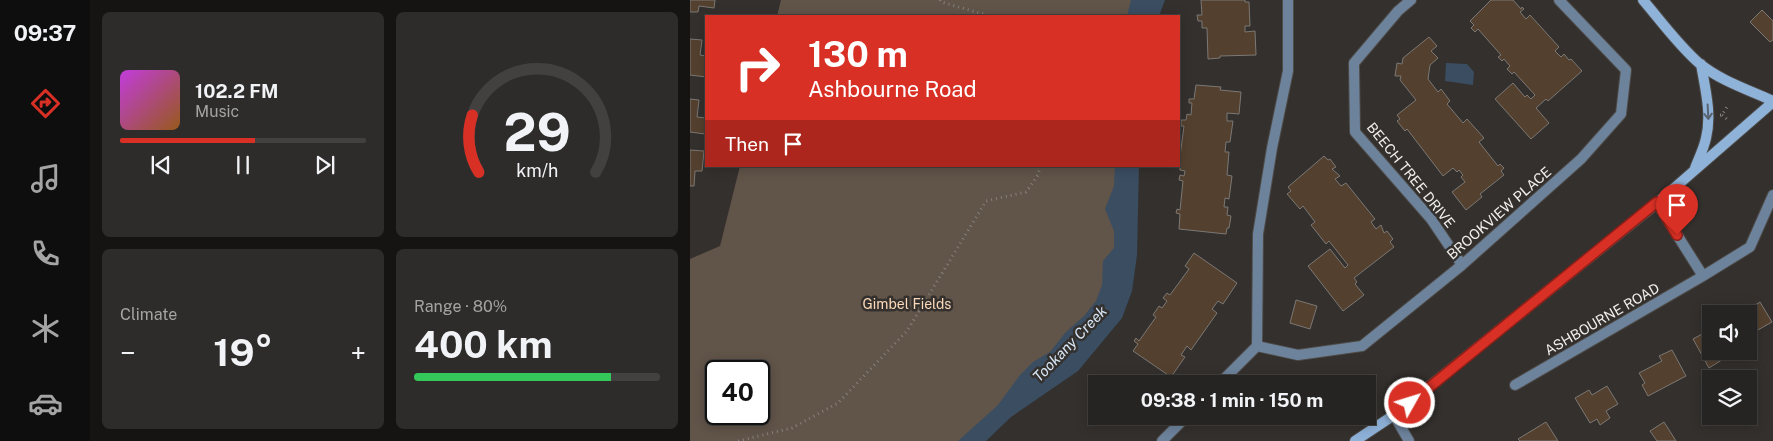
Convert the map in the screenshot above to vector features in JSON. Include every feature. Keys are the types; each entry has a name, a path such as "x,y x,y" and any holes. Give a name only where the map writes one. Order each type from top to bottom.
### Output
{"street":[{"path":"1228,375 1257,346 1258,234 1272,148 1288,71 1288,0"},
{"name":"BEECH TREE DRIVE","path":"1411,0 1398,11 1354,63 1355,132 1431,219 1462,265"},
{"name":"BROOKVIEW PLACE","path":"1257,346 1298,355 1362,346 1462,265 1581,159 1621,114 1626,70 1559,0"},
{"path":"1355,441 1394,416 1657,202 1773,102 1732,83 1700,64 1643,0"},
{"path":"1694,170 1706,139 1708,127 1707,101 1700,64"},
{"name":"ASHBOURNE ROAD","path":"1515,385 1750,247 1773,195"},
{"path":"1657,202 1703,276"},
{"path":"1394,416 1409,441"},
{"path":"1162,441 1178,425"}],"path":[{"path":"940,0 987,15"},
{"path":"1722,115 1728,120"},
{"path":"738,441 792,428 838,403 907,331 986,202 1026,192 1038,175 1040,167"}],"green space":[{"path":"781,0 1139,0 1137,15 777,15"},
{"name":"Gimbel Fields","path":"740,167 1124,167 1123,269 1076,331 969,441 690,441 690,259 720,246"}],"water":[{"path":"1131,0 1165,0 1159,15 1127,15"},
{"path":"1446,63 1467,64 1474,72 1473,85 1445,81"},
{"name":"Tookany Creek","path":"1115,167 1139,167 1137,255 1132,291 1122,318 1078,371 1011,417 986,441 958,441 998,405 1020,375 1033,362 1050,352 1065,333 1084,316 1096,301 1102,285 1103,261 1114,248 1114,231 1105,209 1114,186"}],"building":[{"path":"690,0 715,0 714,8 699,6 698,12 690,12"},
{"path":"1201,0 1245,0 1245,2 1249,2 1250,26 1245,26 1245,32 1255,31 1256,55 1220,56 1220,58 1208,59 1207,28 1202,28 1202,21 1198,21 1197,15 1202,15"},
{"path":"1491,0 1513,0 1521,9 1522,7 1524,9 1520,12 1526,19 1530,15 1559,47 1555,51 1561,57 1564,54 1569,60 1571,59 1582,71 1548,101 1546,99 1536,108 1549,123 1531,139 1495,99 1513,83 1525,97 1527,95 1531,99 1535,95 1514,72 1512,74 1507,69 1510,66 1504,59 1502,61 1498,57 1501,55 1478,29 1475,32 1471,28 1474,25 1470,21"},
{"path":"1762,10 1773,21 1773,40 1770,42 1750,22"},
{"path":"1429,37 1437,46 1431,51 1438,58 1430,65 1428,79 1438,92 1441,89 1450,101 1447,104 1463,123 1467,119 1484,138 1479,142 1498,166 1500,164 1504,168 1501,171 1504,175 1480,194 1482,197 1466,210 1452,192 1465,182 1461,177 1463,175 1459,170 1457,172 1453,168 1443,176 1407,129 1405,131 1397,121 1400,119 1397,115 1416,100 1400,80 1401,76 1395,76 1397,63 1402,64 1403,58"},
{"path":"690,39 702,40 700,55 705,56 705,77 690,75"},
{"path":"1196,85 1221,87 1220,90 1241,92 1239,114 1227,113 1227,121 1233,121 1230,142 1226,142 1225,152 1229,152 1227,175 1232,176 1229,199 1225,198 1224,207 1228,207 1227,215 1231,216 1226,234 1179,229 1180,214 1176,213 1177,209 1180,210 1183,181 1179,180 1180,175 1184,176 1185,171 1180,170 1184,126 1181,126 1181,120 1186,120 1187,114 1191,115 1192,103 1189,103 1189,99 1194,99"},
{"path":"690,99 699,100 697,117 705,118 705,134 690,132"},
{"path":"690,150 704,151 702,171 695,171 694,186 690,186"},
{"path":"1324,156 1328,160 1330,159 1336,167 1332,169 1340,176 1335,179 1341,186 1346,183 1375,219 1371,222 1376,229 1381,225 1384,233 1387,231 1393,239 1390,242 1394,247 1354,278 1357,282 1355,284 1364,295 1343,311 1308,266 1330,249 1345,268 1348,265 1329,241 1326,244 1311,225 1315,222 1303,206 1300,209 1287,194 1291,191 1288,187"},
{"path":"1194,253 1237,283 1223,304 1218,301 1212,309 1217,313 1191,350 1187,346 1181,355 1185,357 1172,375 1168,375 1133,351 1138,344 1134,341 1136,338 1139,341 1156,317 1153,315 1159,306 1162,308 1167,301 1163,298 1167,293 1170,295 1189,269 1185,266"},
{"path":"1296,300 1317,306 1310,329 1290,323"},
{"path":"1760,302 1772,322 1757,330 1757,305 1755,305"},
{"path":"1702,334 1702,355 1693,339"},
{"path":"1672,350 1686,376 1648,396 1642,385 1645,383 1639,373 1662,361 1659,356"},
{"path":"1705,360 1722,360 1709,368"},
{"path":"1607,386 1618,404 1606,411 1610,418 1600,425 1597,419 1590,423 1575,398 1589,390 1592,395"},
{"path":"1546,422 1558,441 1520,441 1518,439"},
{"path":"1664,422 1676,441 1657,441 1650,431"}],"route":[{"path":"1410,403 1657,202 1677,235"}]}
